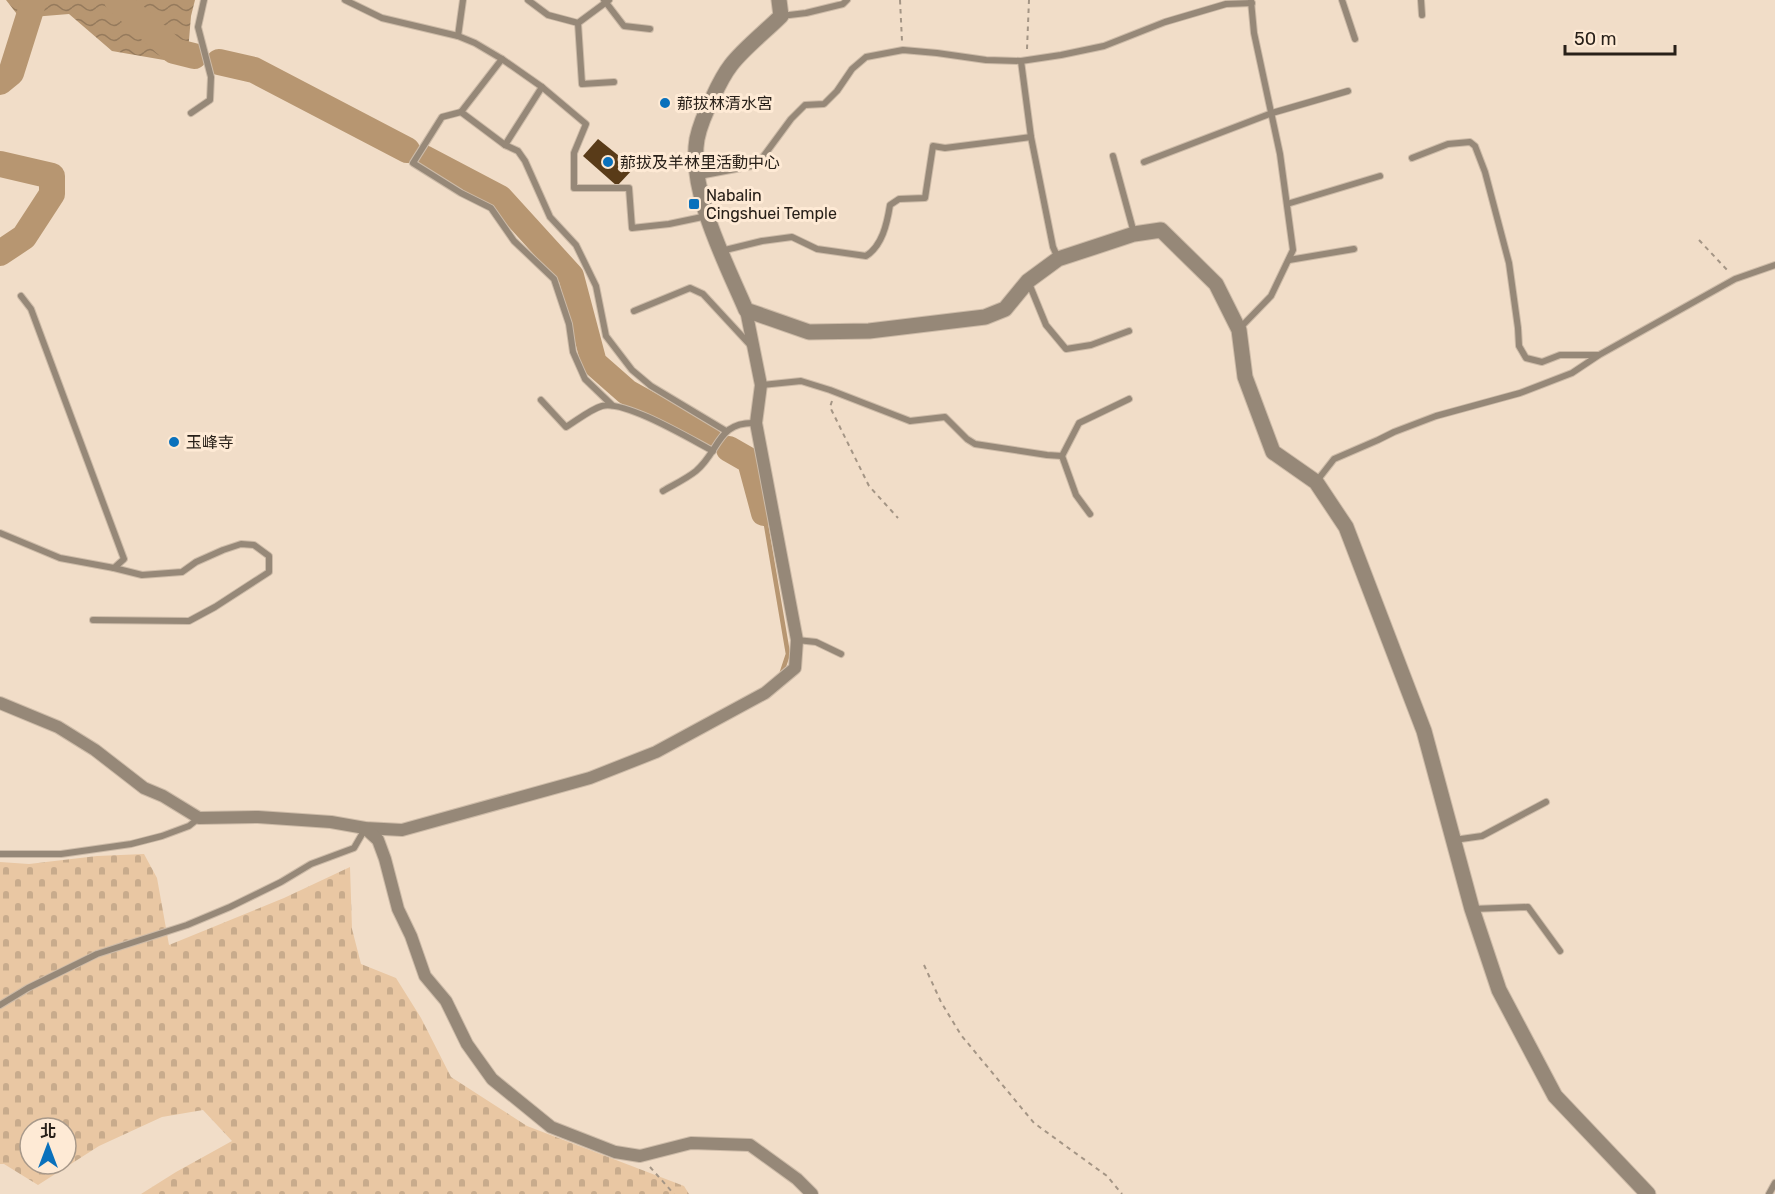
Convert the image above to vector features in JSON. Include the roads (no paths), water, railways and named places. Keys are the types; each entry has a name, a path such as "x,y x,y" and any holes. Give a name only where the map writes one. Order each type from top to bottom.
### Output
{"street":[{"path":"0,703 58,727 95,750 144,788 163,796 200,818 268,818 402,830 591,778 656,752 765,693 795,668 797,640 756,423 761,385 754,349 746,310 707,216 697,176 697,142 702,119 731,64 781,16 779,0"},
{"path":"746,310 809,332 869,331 985,317 1005,309 1028,281 1058,259 1134,234 1161,230 1216,284 1239,330 1245,377 1273,452 1316,482 1346,527 1424,730 1472,909 1499,990 1555,1096 1648,1194"},
{"path":"365,828 378,840 398,909 411,936 425,976 446,1001 467,1044 492,1079 551,1126 615,1152 640,1156 691,1143 750,1145 797,1179 812,1194"}],"lane":[{"path":"191,113 210,100 211,77 198,27 204,0"},
{"path":"345,0 382,18 458,36 475,43 542,87 586,124 574,153 574,188 629,188 632,228 669,224 707,216"},
{"path":"458,36 463,0"},
{"path":"528,0 548,15 578,23"},
{"path":"781,16 806,13 843,4 847,0"},
{"path":"1342,0 1355,39"},
{"path":"1421,0 1422,15"},
{"path":"578,23 606,1 624,26 650,30"},
{"path":"697,176 757,165 791,119 806,105 824,104 837,91 852,69 866,57 903,50 986,60 1024,61 1104,46 1165,21 1226,4 1252,1 1254,33 1272,113 1293,250 1271,296 1239,330"},
{"path":"578,23 582,84 614,82"},
{"path":"502,59 461,112 442,117 413,163 461,193 491,208 514,241 554,279 569,324 573,352 585,379 612,405"},
{"path":"1024,61 1031,137 1053,247 1058,259"},
{"path":"506,145 542,87"},
{"path":"1144,162 1272,113 1348,91"},
{"path":"461,112 506,145 518,151 525,161 550,217 576,245 596,286 606,336 632,370 651,386 726,431"},
{"path":"720,251 792,237 817,249 866,256 874,251 887,223 890,206 899,200 925,198 933,146 945,148 1031,137"},
{"path":"1412,158 1448,144 1470,142 1475,147 1485,172 1509,264 1519,346 1526,358 1542,362 1560,355 1599,355"},
{"path":"1113,156 1134,234"},
{"path":"1287,204 1380,176"},
{"path":"1289,260 1354,249"},
{"path":"1316,482 1334,459 1436,416 1520,393 1572,373 1599,355 1735,279 1775,265"},
{"path":"1028,281 1046,325 1066,349 1091,345 1129,331"},
{"path":"634,311 690,288 703,294 754,349"},
{"path":"21,296 32,309 124,559 114,568"},
{"path":"761,385 801,381 910,421 945,417 975,444 1062,456"},
{"path":"1090,514 1076,495 1062,456 1079,423 1129,399"},
{"path":"541,400 566,427 601,406 612,405 628,409 713,451"},
{"path":"663,491 696,470 713,451 726,431 742,422 756,423"},
{"path":"0,534 60,558 142,575 182,572 196,562 241,544 254,545 269,556 269,572 189,621 93,620"},
{"path":"797,640 816,642 841,654"},
{"path":"1453,841 1482,836 1546,802"},
{"path":"0,854 61,854 131,844 189,826 200,818"},
{"path":"0,1005 28,987 98,954 187,925 281,882 311,864 354,848 365,828"},
{"path":"1472,909 1528,908 1560,951"},
{"path":"1768,1194 1775,1183"}],"water":[{"path":"6,0 195,0 191,16 187,64 112,51 69,14 20,18"}],"waterway":[{"path":"0,82 11,73 34,0"},
{"path":"117,0 174,51 194,56"},
{"path":"219,62 254,70 407,150"},
{"path":"424,158 500,198 571,276 594,363 627,392 708,437"},
{"path":"0,164 52,176 52,194 24,237 0,253"},
{"path":"729,449 750,461 764,513"},
{"path":"764,513 788,654 782,672"}],"place":[{"name":"𦰡拔林清水宮","path":"665,103"},
{"name":"𦰡拔及羊林里活動中心","path":"608,162"},
{"name":"Nabalin Cingshuei Temple","path":"694,204"},
{"name":"玉峰寺","path":"174,442"}]}
